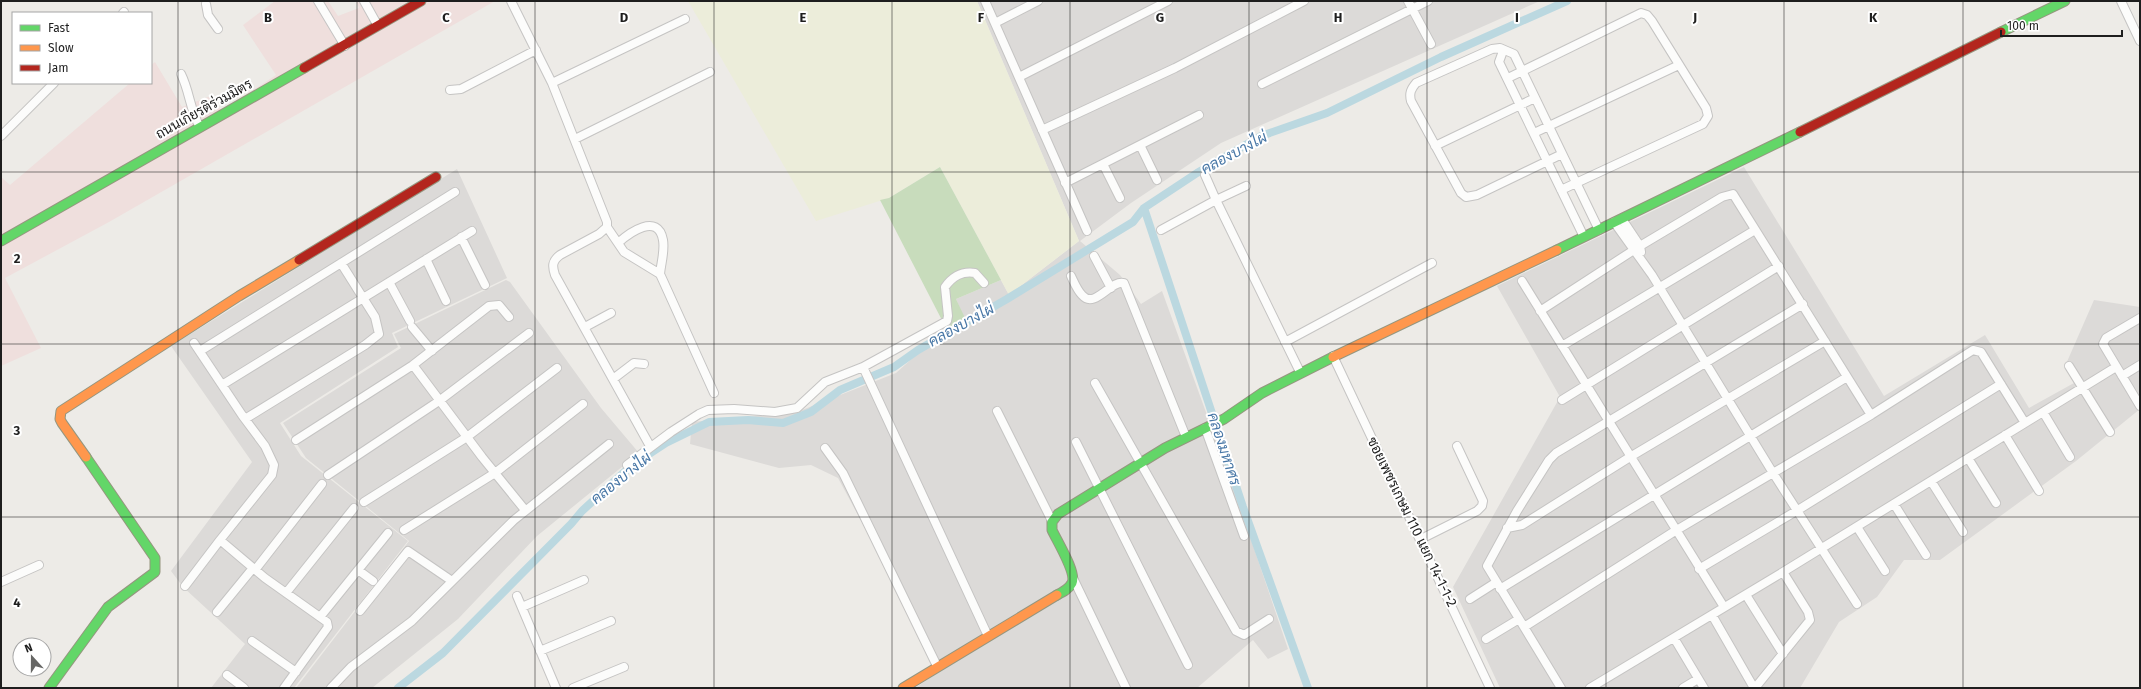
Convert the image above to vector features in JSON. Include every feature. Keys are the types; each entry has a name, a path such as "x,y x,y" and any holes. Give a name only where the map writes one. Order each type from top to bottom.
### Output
{"street":[{"path":"318,1 344,46"},
{"path":"364,1 378,26"},
{"name":"ถนนเกียรติร่วมมิตร","path":"1,240 421,1"},
{"path":"511,1 552,83 607,222 607,227 618,243 632,258 660,274"},
{"path":"985,1 1087,231"},
{"path":"994,23 1038,1"},
{"path":"1019,77 1168,1"},
{"path":"1042,130 1175,68 1304,1"},
{"path":"1262,84 1410,5 1428,1"},
{"path":"1052,521 1060,512 1100,487 1186,437 1224,419 1262,393 1300,372 1797,135 1906,79 2065,1"},
{"path":"2121,1 2140,41"},
{"path":"207,2 208,15 218,30"},
{"path":"1410,5 1431,44"},
{"path":"1508,78 1641,13 1647,15 1652,20 1706,108 1707,120 1703,124 1561,190"},
{"path":"552,83 685,19"},
{"path":"1562,154 1477,196 1466,197 1461,193 1411,101 1410,94 1412,88 1416,83 1492,49 1500,48 1514,54 1599,230"},
{"path":"450,90 461,89 536,50"},
{"path":"1504,51 1499,62 1584,237"},
{"path":"1534,134 1679,65"},
{"path":"575,139 710,72"},
{"path":"181,74 188,90 194,118 200,127"},
{"path":"1,136 53,84"},
{"path":"1435,146 1535,98"},
{"path":"1065,183 1199,115"},
{"path":"1140,145 1157,180"},
{"path":"1103,164 1120,198"},
{"path":"1205,175 1300,372"},
{"path":"49,688 103,613 115,601 155,572 156,568 155,558 62,423 60,419 61,411 239,296 436,177"},
{"path":"1161,230 1216,200 1246,186"},
{"path":"200,351 455,192"},
{"path":"1540,310 1637,248 1730,194 1736,198 1871,415"},
{"path":"1618,220 1637,248 1659,288 1751,435 1773,473 1857,604"},
{"path":"618,243 634,229 643,226 656,228 661,233 663,240 660,274 714,393"},
{"path":"607,227 599,234 560,255 554,263 555,275 650,446"},
{"path":"1562,346 1755,230"},
{"path":"222,385 472,231"},
{"path":"461,238 485,285"},
{"path":"1094,256 1111,288"},
{"path":"426,259 446,301"},
{"path":"245,419 375,338 379,334 378,325 364,297 341,263"},
{"path":"1285,342 1432,263"},
{"path":"1562,400 1779,266"},
{"path":"627,465 650,446 699,414 708,410 734,409 775,412 791,410 806,400 825,382 864,370 947,321 948,316 945,287 954,277 962,273 975,273 984,283"},
{"path":"1071,276 1082,296 1086,298 1097,297 1122,282 1124,283 1186,437"},
{"path":"1522,281 1610,422 1675,531 1724,607"},
{"path":"389,282 411,324 432,351"},
{"path":"1561,688 1488,571 1487,564 1507,528 1551,457 1610,422 1705,361 1803,304"},
{"path":"296,440 413,365 489,306 499,305 509,317"},
{"path":"584,328 610,313"},
{"path":"2140,318 2104,341 2103,344 2140,406"},
{"path":"328,475 440,401 529,333"},
{"path":"1507,528 1522,524 1727,398 1825,341"},
{"path":"184,586 274,470 272,458 265,446 194,343"},
{"path":"1524,627 1675,531 1871,415 1973,350 1981,352 2025,423"},
{"name":"ซอยเพชรเกษม 110 แยก 14-1-1-2","path":"1333,356 1490,688"},
{"path":"613,379 634,363 644,364"},
{"path":"413,365 467,437 525,510"},
{"path":"2122,376 2140,365"},
{"path":"2070,366 2110,432"},
{"path":"1590,688 1822,549 2116,367"},
{"path":"364,502 467,437 557,368"},
{"path":"864,370 988,636"},
{"path":"1470,599 1498,586 1847,377"},
{"path":"1095,383 1236,631 1244,635 1269,619"},
{"path":"1699,569 1798,510 2001,384"},
{"path":"404,530 495,473 583,404"},
{"path":"997,411 1052,521 1052,530 1073,578 1126,688"},
{"path":"2043,412 2070,457"},
{"path":"1209,426 1244,536"},
{"path":"2005,435 2039,491"},
{"path":"1076,442 1100,487 1188,665"},
{"path":"331,688 351,667 412,620 525,510 609,444"},
{"path":"1421,540 1477,511 1482,506 1483,501 1457,446"},
{"path":"825,448 845,478 937,666"},
{"path":"1968,458 1996,503"},
{"path":"1931,481 1963,532"},
{"path":"217,612 254,569 322,484"},
{"path":"1894,504 1926,555"},
{"path":"286,593 354,508"},
{"path":"1857,527 1885,570"},
{"path":"320,617 388,533"},
{"path":"220,540 254,569 327,622 328,627 284,688"},
{"path":"360,611 408,551 452,581"},
{"path":"1,582 39,565"},
{"path":"358,570 373,581"},
{"path":"1712,615 1755,688 1810,620 1808,612 1783,572"},
{"path":"903,688 937,666 1063,593 1071,586 1073,578"},
{"path":"522,607 584,580"},
{"path":"1746,595 1782,654"},
{"path":"517,596 556,688"},
{"path":"1486,639 1519,619"},
{"path":"540,651 611,621"},
{"path":"1674,638 1704,688"},
{"path":"252,642 296,672"},
{"path":"573,688 624,667"},
{"path":"227,675 244,688"},
{"path":"1683,688 1698,679"}],"shaded area":[{"path":"275,1 328,1 338,16 359,8 356,1 495,1 109,222 5,278 41,348 1,366 1,177 10,185 129,84 152,84 152,64 155,62 182,107 213,95 221,111 276,75 243,25"},
{"path":"977,1 1540,1 1221,143 1131,203 1080,241 1120,275 1141,304 1162,291 1236,495 1288,649 1268,659 1253,640 1197,688 915,688 942,670 838,478 811,465 779,468 690,444 692,422 797,412 896,373 946,328 965,320 956,299 1001,280 1009,295 1079,241"},
{"path":"1744,167 1884,396 1985,335 2029,408 2074,383 2066,364 2094,300 2140,307 2140,409 2076,461 1940,560 1904,560 1877,597 1839,622 1800,688 1500,688 1453,587 1560,397 1497,286"},
{"path":"457,169 507,278 392,333 398,347 280,423 301,456 408,541 294,688 211,688 245,644 183,587 171,571 252,462 171,346"},
{"path":"506,280 510,282 601,408 639,453 537,536 458,619 372,688 296,688 409,541 306,458 283,423 401,348 394,334"}],"green space":[{"path":"688,1 977,1 1079,241 1009,295 940,167 889,198 816,221"},
{"path":"940,167 1001,280 956,299 966,320 946,328 880,200 889,198"}],"waterway":[{"name":"คลองบางไผ่","path":"398,688 443,653 571,524 582,511 631,466 666,443 709,422 748,420 783,423 811,412 840,390 894,367 918,350 1007,299 1133,222 1144,208 1197,173 1261,136 1327,113 1441,57 1567,1"},
{"name":"คลองมหาศร","path":"1144,208 1243,507 1308,688"}],"traffic: fast":[{"path":"2001,32 2065,1"},
{"path":"1,241 304,68"},
{"path":"1557,250 1800,132"},
{"path":"1057,595 1069,587 1073,578 1069,565 1052,530 1052,522 1058,514 1165,448 1224,419 1262,393 1333,357"},
{"path":"49,688 108,607 155,572 155,558 86,457"}],"traffic: slow":[{"path":"1333,357 1557,250"},
{"path":"86,457 62,423 60,419 61,411 239,296 299,260"},
{"path":"903,688 1057,595"}],"traffic: jam":[{"path":"304,68 421,1"},
{"path":"1800,132 2001,32"},
{"path":"299,260 436,177"}]}
